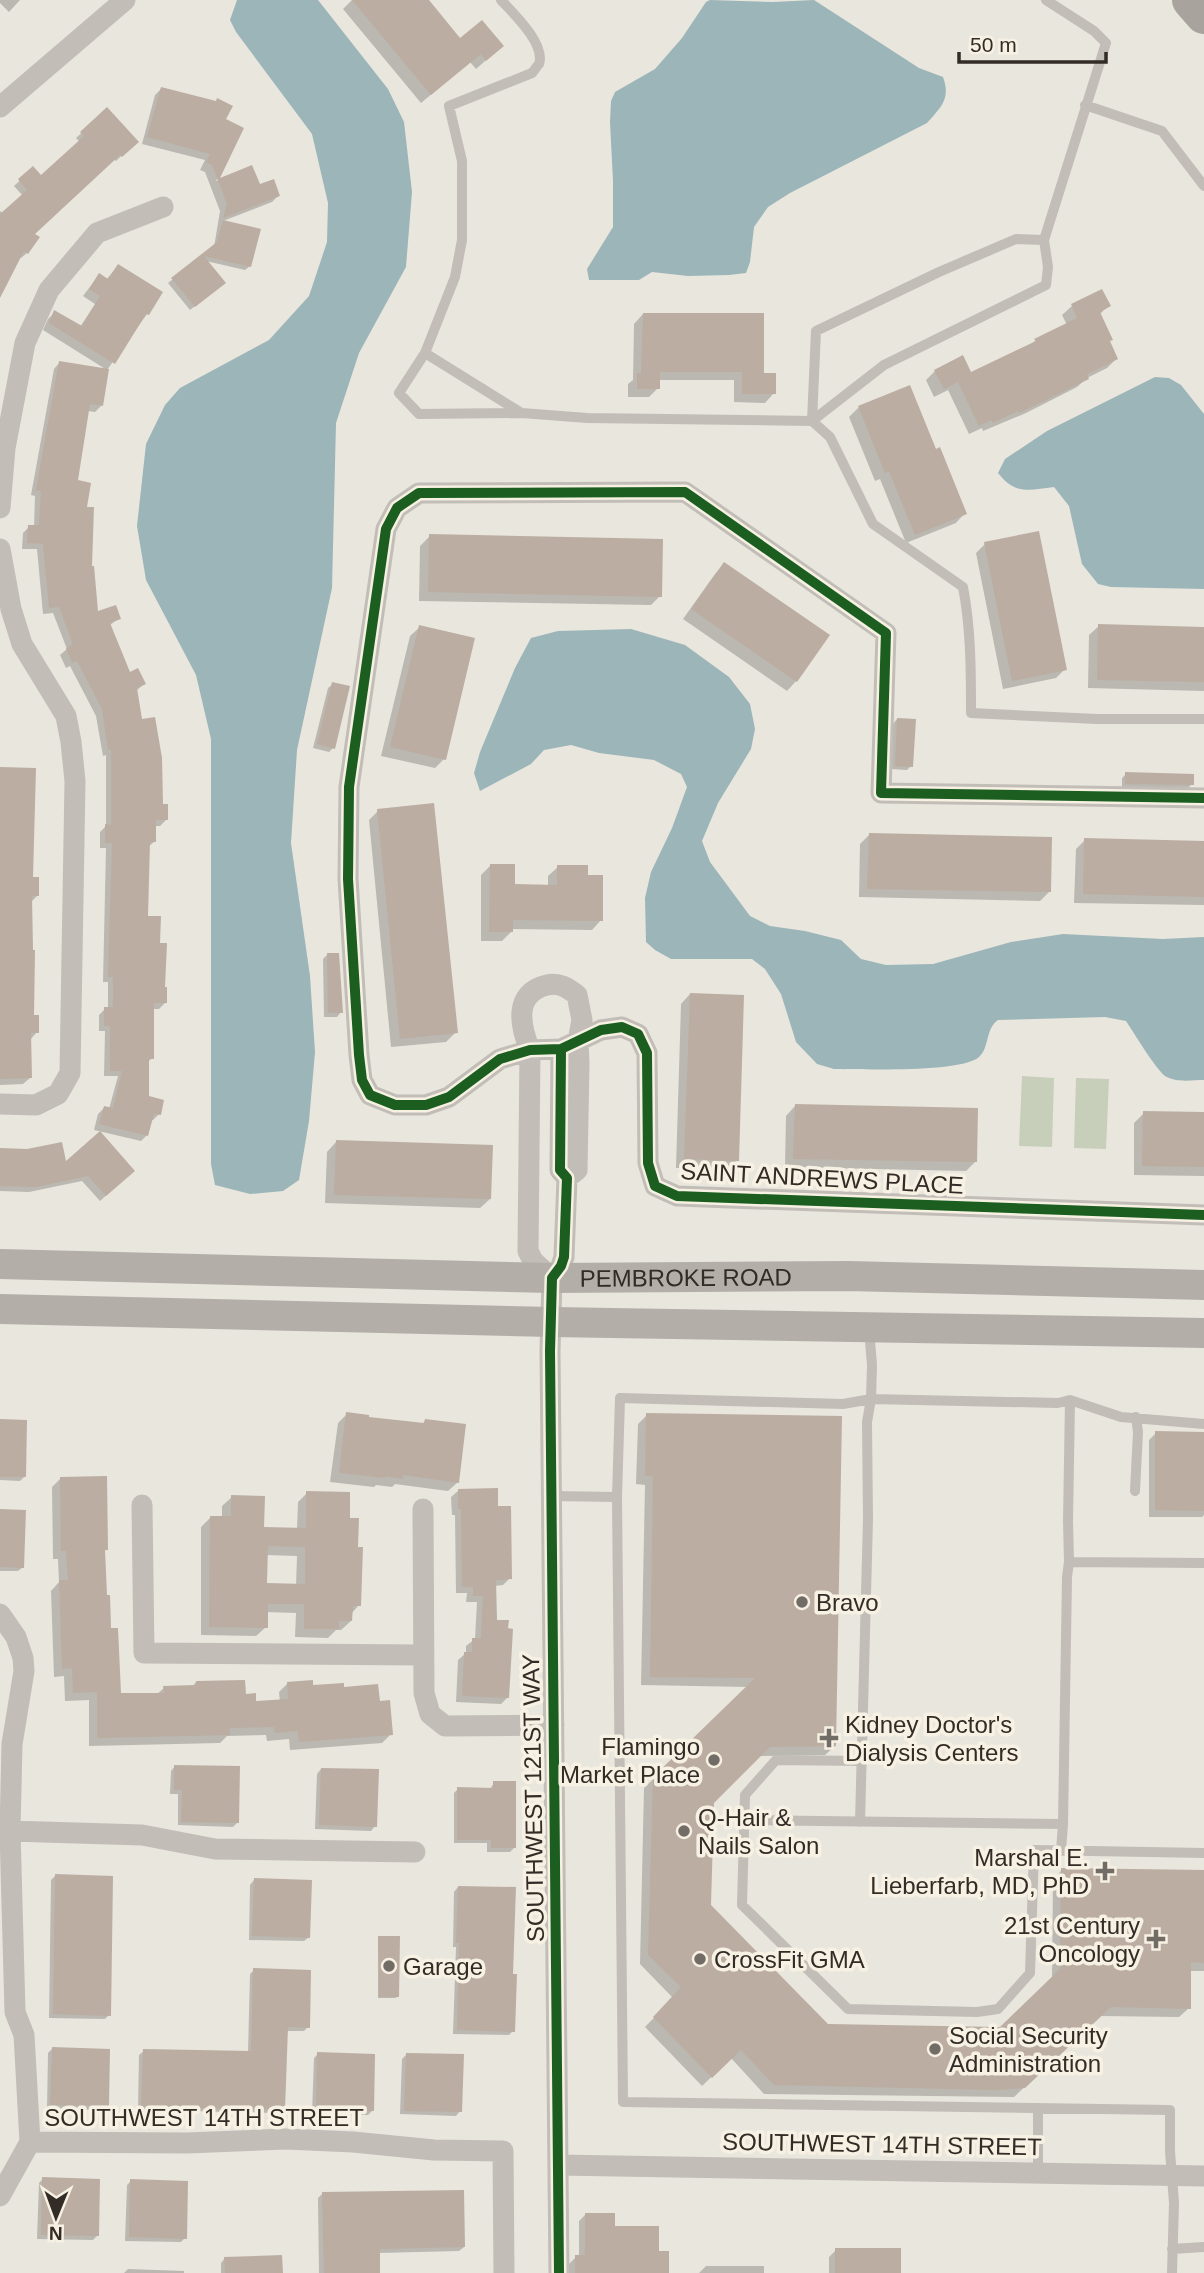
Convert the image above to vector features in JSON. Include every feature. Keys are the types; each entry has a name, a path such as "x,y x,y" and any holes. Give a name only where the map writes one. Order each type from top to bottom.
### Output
{"highway":[{"path":"1191,0 1204,15"}],"main road":[{"name":"PEMBROKE ROAD","path":"0,1264 552,1278 848,1276 1204,1285"},
{"name":"PEMBROKE ROAD","path":"0,1309 1204,1333"}],"street":[{"path":"2,101 125,0"},
{"path":"0,508 5,448 25,343 48,290 97,233 163,207"},
{"name":"SAINT ANDREWS PLACE","path":"1204,798 881,793 886,633 685,492 419,493 397,508 386,529 349,787 348,879 362,1080 370,1095 395,1105 426,1105 449,1097 500,1059 530,1050 570,1045 601,1030 622,1027 638,1034 647,1053 648,1163 655,1186 677,1196 1204,1214"},
{"path":"0,549 3,582 22,644 66,716 74,768 70,1073 58,1094 36,1105 0,1104"},
{"path":"552,984 566,986 577,995 582,1020 570,1045 560,1170 567,1178 564,1257 552,1278 533,1261 528,1251 530,1050 523,1033 522,1010 526,997 536,988 552,984"},
{"name":"SOUTHWEST 121ST WAY","path":"552,1278 559,2273"},
{"path":"142,1506 144,1653 423,1655"},
{"path":"423,1509 424,1692 430,1714 446,1726 554,1726"},
{"path":"0,1614 19,1643 23,1671 12,1744 10,1831 15,2012 24,2035 30,2142 0,2196"},
{"path":"10,1831 142,1835 215,1849 415,1852"},
{"name":"SOUTHWEST 14TH STREET","path":"30,2142 187,2143 286,2139 434,2150 503,2151 504,2273"},
{"name":"SOUTHWEST 14TH STREET","path":"558,2165 1204,2176"}],"lane":[{"path":"501,0 528,30 540,53 539,64 532,73 449,106 462,161 462,240 455,277 425,353 400,393 419,414 522,413 587,418 811,421 884,365 1046,285 1048,267 1044,240 1106,43 1094,31 1046,0"},
{"path":"1085,105 1162,131 1204,186"},
{"path":"811,421 816,331 939,272 1016,239 1044,240"},
{"path":"425,353 522,413"},
{"path":"811,421 830,437 873,524 964,587 971,654 971,713 1097,719 1204,719"},
{"path":"860,1822 869,1519 867,1422 872,1365 869,1326"},
{"path":"1172,2273 1174,2203 1170,2110 623,2102 617,1497 620,1398 843,1405 871,1399 1058,1403 1070,1400 1121,1417 1204,1423"},
{"path":"1060,1851 1063,1824 1069,1562 1070,1400"},
{"path":"1135,1492 1138,1432 1136,1417"},
{"path":"552,1496 617,1497"},
{"path":"1069,1562 1204,1563"},
{"path":"862,1761 776,1760 745,1795 742,1905 848,2009 977,2012 998,2009 1030,1973 1034,1850 1204,1853"},
{"path":"744,1820 1063,1824"},
{"path":"1038,2108 1038,2173"},
{"path":"1172,2249 1204,2247"}],"green space":[{"path":"1022,1076 1054,1078 1052,1147 1019,1146"},
{"path":"1076,1078 1109,1079 1106,1149 1074,1148"}],"water":[{"path":"237,0 318,0 388,89 404,122 412,192 406,267 359,353 336,423 332,588 297,750 291,843 310,976 315,1052 309,1121 299,1180 283,1191 250,1194 215,1185 211,1164 211,739 196,675 146,580 137,526 146,444 165,405 180,388 269,340 309,296 327,242 328,203 312,134 236,32 230,20"},
{"path":"710,0 814,0 919,68 943,77 946,91 943,102 927,123 790,193 768,207 754,227 746,273 688,276 652,272 639,280 589,280 587,269 613,227 611,101 615,92 655,69"},
{"path":"1155,377 1169,378 1181,385 1204,414 1204,589 1111,587 1098,584 1082,564 1069,506 1054,487 1030,490 1017,488 998,473 1005,459 1047,431"},
{"path":"631,629 685,645 729,677 750,704 755,729 751,749 718,803 702,841 710,862 750,916 770,926 841,940 861,959 886,965 933,964 1011,942 1063,934 1163,939 1204,937 1204,1080 1179,1080 1165,1076 1126,1021 1105,1017 998,1020 991,1028 985,1048 979,1057 953,1066 834,1069 817,1064 796,1042 781,994 765,969 752,959 671,959 655,950 646,942 645,898 651,872 672,828 687,787 681,774 654,760 599,753 571,745 544,750 531,764 480,791 474,773 515,668 531,638 558,631"}],"building":[{"path":"352,0 429,0 460,38 482,20 504,46 486,61 481,54 431,95"},
{"path":"161,87 216,101 217,98 233,106 226,119 244,128 220,178 252,165 260,184 274,179 280,196 223,218 227,204 212,165 206,162 210,154 147,137"},
{"path":"107,107 139,142 122,157 120,155 35,234 40,237 28,254 24,251 0,298 0,214 27,190 18,179 33,166 41,175 84,136 80,132"},
{"path":"223,220 261,229 251,267 204,256 226,283 195,307 171,278 217,242"},
{"path":"118,264 163,292 115,364 49,323 54,310 82,326 100,296 89,289 99,273 108,279"},
{"path":"1102,289 1111,306 1100,312 1113,340 1110,341 1118,359 1087,374 1089,379 1019,413 1018,411 993,423 991,420 979,426 958,382 944,389 934,370 963,355 971,372 1036,341 1034,339 1077,318 1071,304"},
{"path":"643,313 764,313 764,373 776,373 776,394 742,394 742,372 660,372 660,389 637,389 637,373 641,373"},
{"path":"59,361 109,369 103,406 90,404 78,480 91,483 87,507 94,507 92,566 98,611 116,605 121,619 110,623 130,672 138,668 146,684 137,688 142,719 155,717 162,758 163,804 168,804 168,820 156,820 156,842 150,842 148,916 161,916 160,943 167,943 167,1003 154,1003 154,1059 149,1059 149,1096 164,1100 161,1115 154,1114 148,1136 99,1124 104,1106 113,1108 122,1071 110,1071 110,1026 104,1026 104,1007 113,1007 113,977 108,977 112,843 105,843 105,824 111,825 111,750 108,750 102,709 77,661 72,663 66,648 73,645 59,607 49,608 43,544 27,543 28,525 39,525 41,491 36,490"},
{"path":"910,385 936,449 940,447 967,514 915,535 889,471 885,473 858,406"},
{"path":"1039,531 1067,670 1012,681 984,542"},
{"path":"429,534 663,539 662,597 428,592"},
{"path":"724,562 830,635 797,682 691,609"},
{"path":"1098,624 1204,627 1204,682 1097,680"},
{"path":"419,625 475,638 446,760 390,747"},
{"path":"332,682 350,686 335,749 317,744"},
{"path":"897,718 916,719 913,767 895,766"},
{"path":"0,767 36,768 33,877 39,877 39,896 32,896 34,1015 39,1015 39,1033 31,1033 32,1078 0,1079"},
{"path":"1125,772 1194,774 1194,785 1125,784"},
{"path":"434,803 458,1033 400,1039 377,809"},
{"path":"869,833 1052,837 1051,892 867,889"},
{"path":"1084,838 1204,841 1204,897 1083,894"},
{"path":"490,864 515,864 515,884 557,885 557,865 588,865 588,875 603,875 603,921 513,920 513,932 489,932"},
{"path":"327,953 339,953 343,1013 328,1013"},
{"path":"690,993 744,995 739,1161 684,1159"},
{"path":"795,1104 978,1108 977,1162 793,1159"},
{"path":"1143,1111 1204,1112 1204,1167 1142,1166"},
{"path":"100,1131 135,1171 106,1196 88,1176 36,1187 0,1186 0,1148 27,1149 62,1142 66,1161"},
{"path":"336,1140 493,1145 491,1199 334,1195"},
{"path":"346,1412 424,1423 425,1419 466,1424 459,1483 403,1475 403,1479 339,1473"},
{"name":"Flamingo Market Place","path":"646,1413 842,1416 836,1746 770,1747 714,1803 711,1905 828,2024 1000,2027 1060,1969 1061,1868 1204,1870 1204,1963 1191,1962 1191,2009 1111,2007 1025,2088 998,2090 774,2085 741,2050 712,2078 653,2017 681,1987 648,1955 653,1777 755,1678 650,1677 653,1476 645,1476"},
{"path":"0,1419 27,1420 26,1477 0,1477"},
{"path":"1155,1431 1204,1432 1204,1511 1155,1510"},
{"path":"107,1476 107,1595 110,1595 111,1628 118,1628 121,1693 164,1693 163,1686 196,1685 196,1681 245,1680 246,1694 256,1693 256,1701 288,1699 287,1682 313,1680 313,1685 344,1683 344,1687 378,1684 380,1701 390,1700 393,1735 299,1742 298,1731 275,1733 274,1727 230,1728 230,1735 97,1738 97,1692 73,1693 72,1668 62,1669 59,1580 68,1580 66,1551 61,1551 60,1477"},
{"path":"498,1488 498,1506 511,1506 512,1579 496,1580 497,1620 509,1620 508,1628 513,1629 509,1698 462,1696 464,1652 472,1652 472,1638 481,1638 483,1596 473,1596 473,1587 462,1587 461,1509 458,1509 458,1489"},
{"path":"306,1491 350,1492 350,1518 359,1518 358,1547 363,1547 361,1606 353,1606 352,1621 339,1621 339,1629 304,1629 304,1604 268,1604 268,1628 209,1627 210,1516 231,1516 231,1495 265,1496 264,1527 306,1528","holes":["268,1546 305,1547 305,1584 267,1583"]},
{"path":"0,1509 26,1510 24,1568 0,1567"},
{"path":"174,1765 240,1766 239,1823 181,1822 182,1790 174,1790"},
{"path":"321,1768 379,1769 377,1827 319,1825"},
{"path":"493,1781 516,1781 516,1848 491,1848 491,1840 457,1840 457,1787 493,1788"},
{"path":"55,1874 113,1876 111,2016 53,2014"},
{"path":"254,1878 312,1880 310,1938 252,1936"},
{"path":"458,1886 516,1887 513,1974 517,1974 515,2032 457,2030"},
{"name":"Garage","path":"378,1936 400,1936 399,1997 379,1997"},
{"path":"253,1968 311,1970 310,2028 288,2027 285,2110 141,2107 143,2049 251,2051"},
{"path":"52,2047 110,2049 109,2106 50,2105"},
{"path":"317,2052 375,2054 374,2111 316,2110"},
{"path":"406,2053 464,2054 462,2112 404,2111"},
{"path":"42,2177 100,2179 99,2236 41,2235"},
{"path":"130,2179 188,2181 187,2239 129,2237"},
{"path":"464,2190 465,2247 380,2249 380,2273 324,2273 322,2192"},
{"path":"585,2213 615,2213 615,2226 659,2226 659,2251 669,2251 669,2273 575,2273 575,2255 585,2255"},
{"path":"835,2248 901,2248 901,2273 835,2273"},
{"path":"282,2255 283,2273 225,2273 224,2257"}],"cycle path":[{"path":"1204,798 881,793 886,633 685,492 419,493 397,508 386,529 349,787 348,879 359,1055 362,1080 370,1095 395,1105 426,1105 449,1097 500,1059 530,1050 561,1049 601,1030 622,1027 638,1034 647,1053 648,1163 655,1186 677,1196 1204,1215"},
{"path":"559,2273 550,1351 552,1278 564,1257 567,1178 560,1170 561,1049"}],"place":[{"name":"Bravo","path":"802,1602"},
{"name":"Kidney Doctor's Dialysis Centers","path":"829,1738"},
{"name":"Flamingo Market Place","path":"714,1760"},
{"name":"Q-Hair & Nails Salon","path":"684,1831"},
{"name":"Marshal E. Lieberfarb, MD, PhD","path":"1105,1871"},
{"name":"21st Century Oncology","path":"1156,1939"},
{"name":"CrossFit GMA","path":"700,1959"},
{"name":"Garage","path":"389,1966"},
{"name":"Social Security Administration","path":"935,2049"}]}
